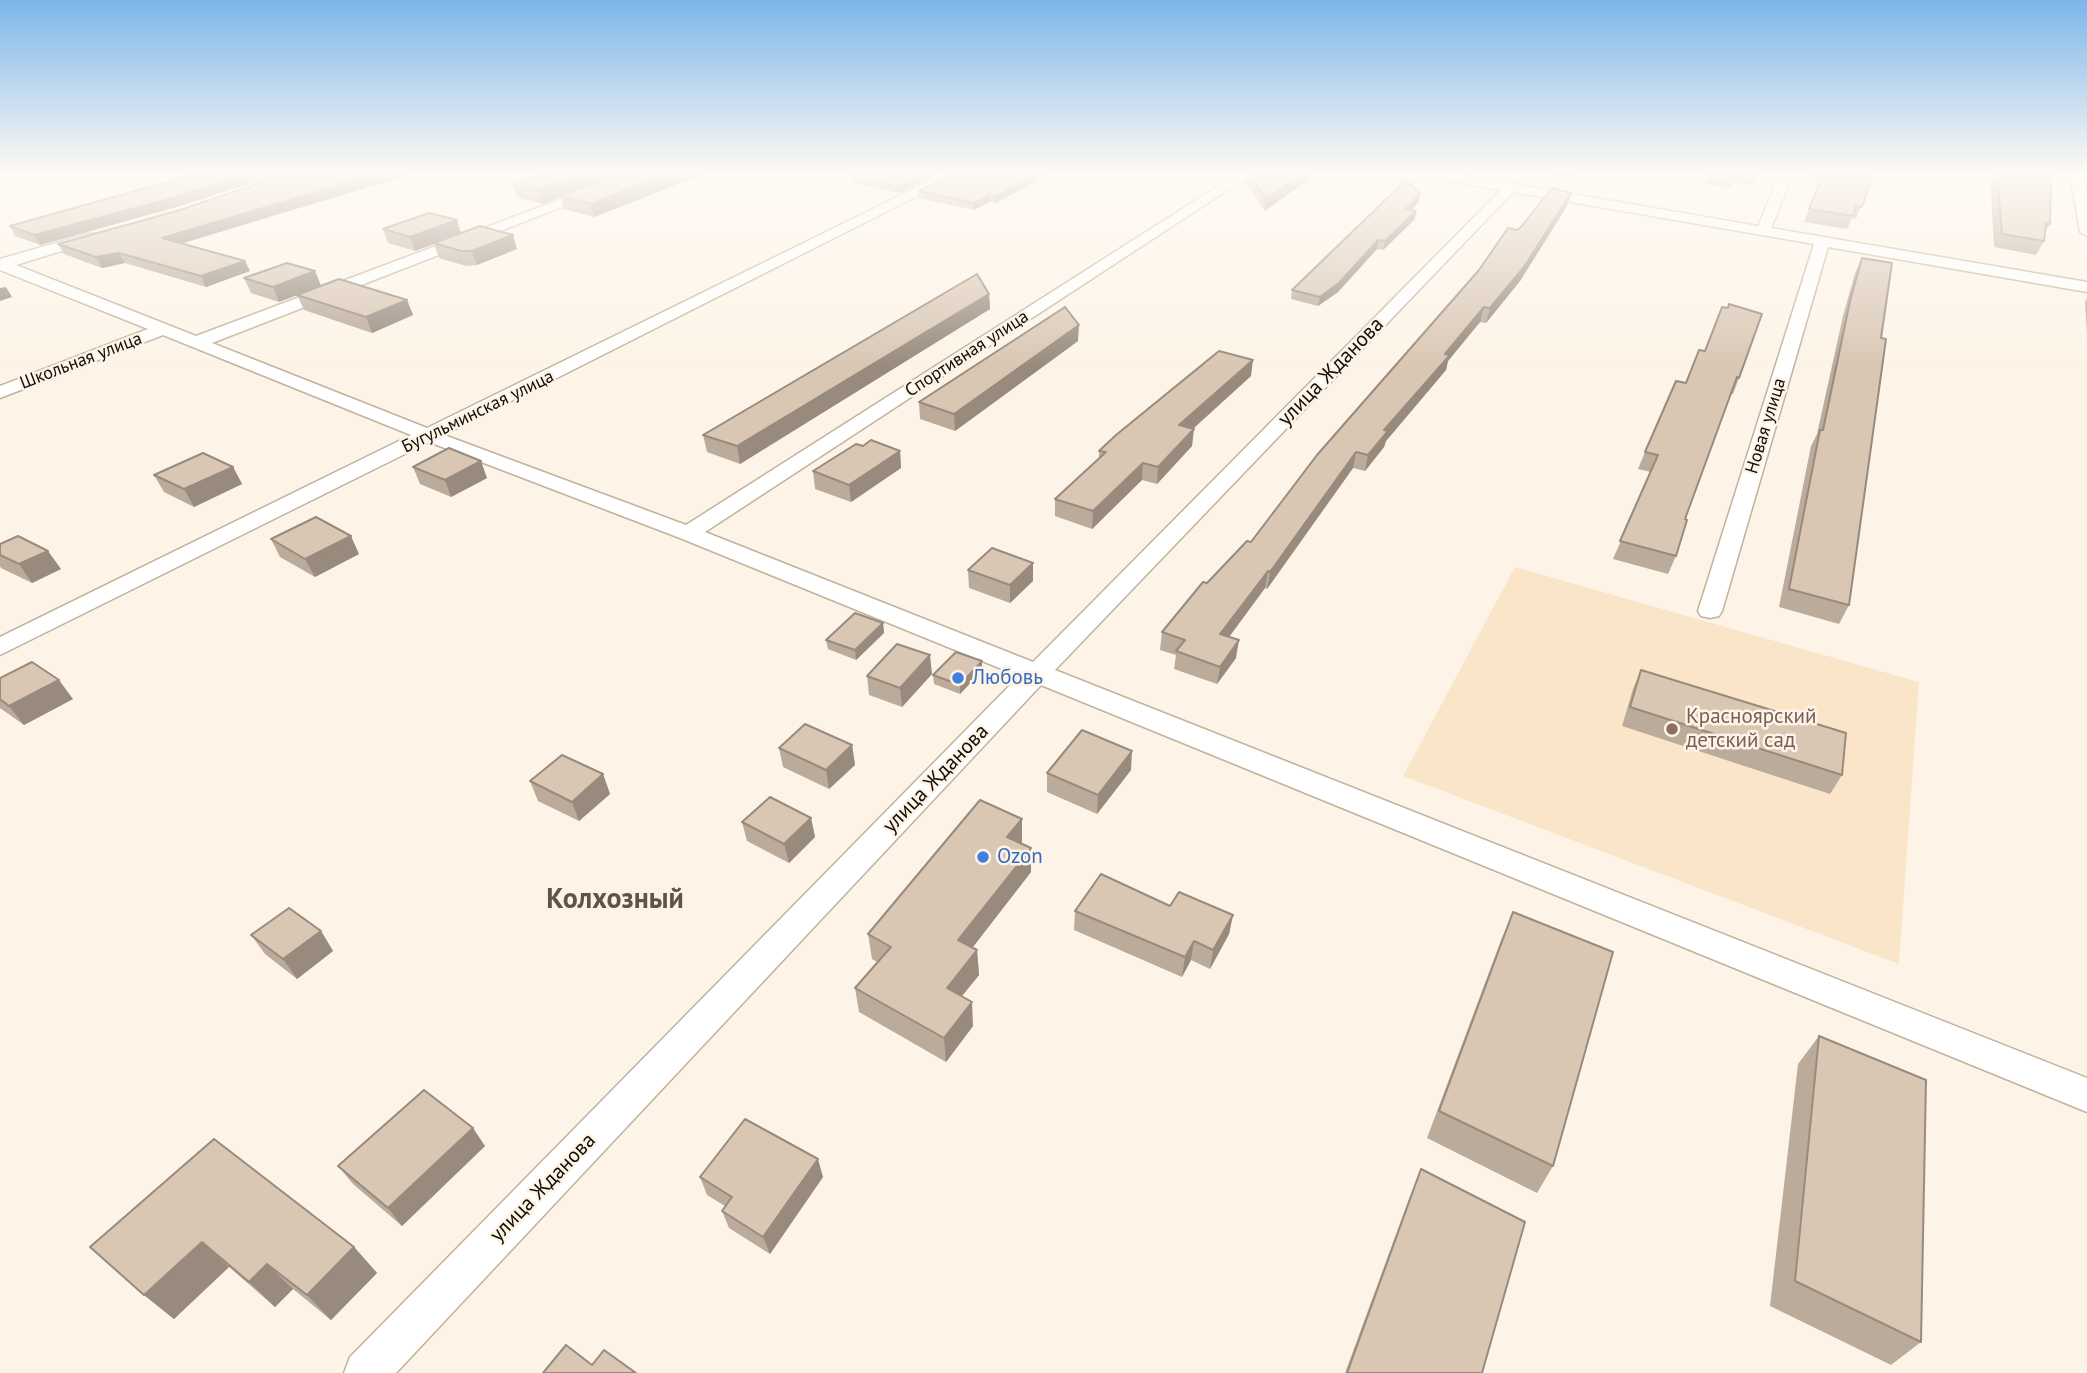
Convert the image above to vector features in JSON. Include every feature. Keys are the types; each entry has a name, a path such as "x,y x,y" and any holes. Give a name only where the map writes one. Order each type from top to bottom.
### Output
{"street":[{"path":"0,264 89,238"},
{"path":"195,343 472,238"},
{"name":"Бугульминская улица","path":"0,647 827,238"},
{"name":"Спортивная улица","path":"688,533 1146,238"},
{"name":"улица Жданова","path":"366,1373 1453,238"},
{"path":"1805,238 2087,287"},
{"name":"Новая улица","path":"1710,611 1822,241"},
{"path":"0,264 430,436 688,533 2087,1095"},
{"name":"Школьная улица","path":"0,392 162,331"}],"shaded area":[{"name":"Красноярский детский сад","path":"1515,567 1919,682 1899,964 1403,776"}],"building":[{"path":"79,238 162,238 245,261 201,276 119,253 96,257 58,244"},
{"path":"447,238 505,238 472,251 461,251 434,243"},
{"path":"1346,238 1388,238 1385,241 1378,240 1339,283 1320,297 1292,290"},
{"path":"1501,238 1542,238 1524,267 1490,308 1484,307 1445,354 1450,355 1384,430 1388,431 1368,455 1356,452 1270,572 1268,571 1220,634 1239,640 1220,667 1176,651 1185,640 1162,632 1203,582 1207,583 1247,541 1251,542 1317,455 1479,270"},
{"path":"1862,258 1892,263 1881,338 1886,339 1849,605 1789,589 1820,430 1823,430 1850,301"},
{"path":"287,263 315,271 273,287 244,278"},
{"path":"977,274 989,294 737,446 703,435"},
{"path":"339,279 407,300 366,317 297,295"},
{"path":"1729,304 1762,314 1685,519 1687,520 1676,556 1620,541 1658,455 1645,452 1676,381 1686,383 1699,350 1705,351 1722,307 1728,308"},
{"path":"1065,307 1079,325 954,414 919,402"},
{"path":"1219,351 1253,360 1179,425 1194,429 1158,467 1143,463 1093,511 1055,499 1106,452 1099,451 1116,435"},
{"path":"871,440 900,451 849,485 813,471 856,444 863,446"},
{"path":"449,448 481,461 445,480 413,467"},
{"path":"203,453 233,467 184,489 154,475"},
{"path":"316,517 351,536 305,559 271,539"},
{"path":"18,536 48,551 19,564 0,555 0,544"},
{"path":"992,548 1033,563 1010,585 968,570"},
{"path":"855,613 883,623 855,650 826,640"},
{"path":"897,644 930,655 900,688 867,676"},
{"path":"956,652 982,661 960,685 933,675"},
{"path":"32,662 59,680 9,706 0,699 0,678"},
{"path":"1641,670 1846,733 1842,775 1630,707"},
{"path":"805,724 852,745 826,770 779,748"},
{"path":"1082,730 1132,751 1098,795 1047,773"},
{"path":"562,755 603,774 572,802 530,781"},
{"path":"770,797 811,818 784,844 742,822"},
{"path":"980,800 1022,819 1007,837 1031,848 958,940 977,950 947,988 972,1002 944,1038 855,988 891,947 868,934"},
{"path":"1101,874 1170,906 1179,892 1233,915 1213,950 1194,941 1185,957 1075,911"},
{"path":"289,908 321,931 283,959 251,935"},
{"path":"1513,912 1613,952 1553,1166 1439,1111"},
{"path":"1819,1036 1926,1080 1921,1342 1795,1281"},
{"path":"424,1090 473,1128 388,1208 338,1166"},
{"path":"745,1119 818,1159 763,1237 722,1211 732,1197 700,1177"},
{"path":"214,1139 354,1247 307,1295 267,1264 249,1282 202,1242 144,1295 90,1247"},
{"path":"1421,1169 1525,1222 1482,1373 1347,1373"},
{"path":"566,1345 592,1365 604,1350 636,1373 543,1373"}],"place":[{"name":"Любовь","path":"958,678"},
{"name":"Красноярский детский сад","path":"1672,729"},
{"name":"Ozon","path":"983,857"}],"district":[{"name":"Колхозный","path":"615,900"}]}
